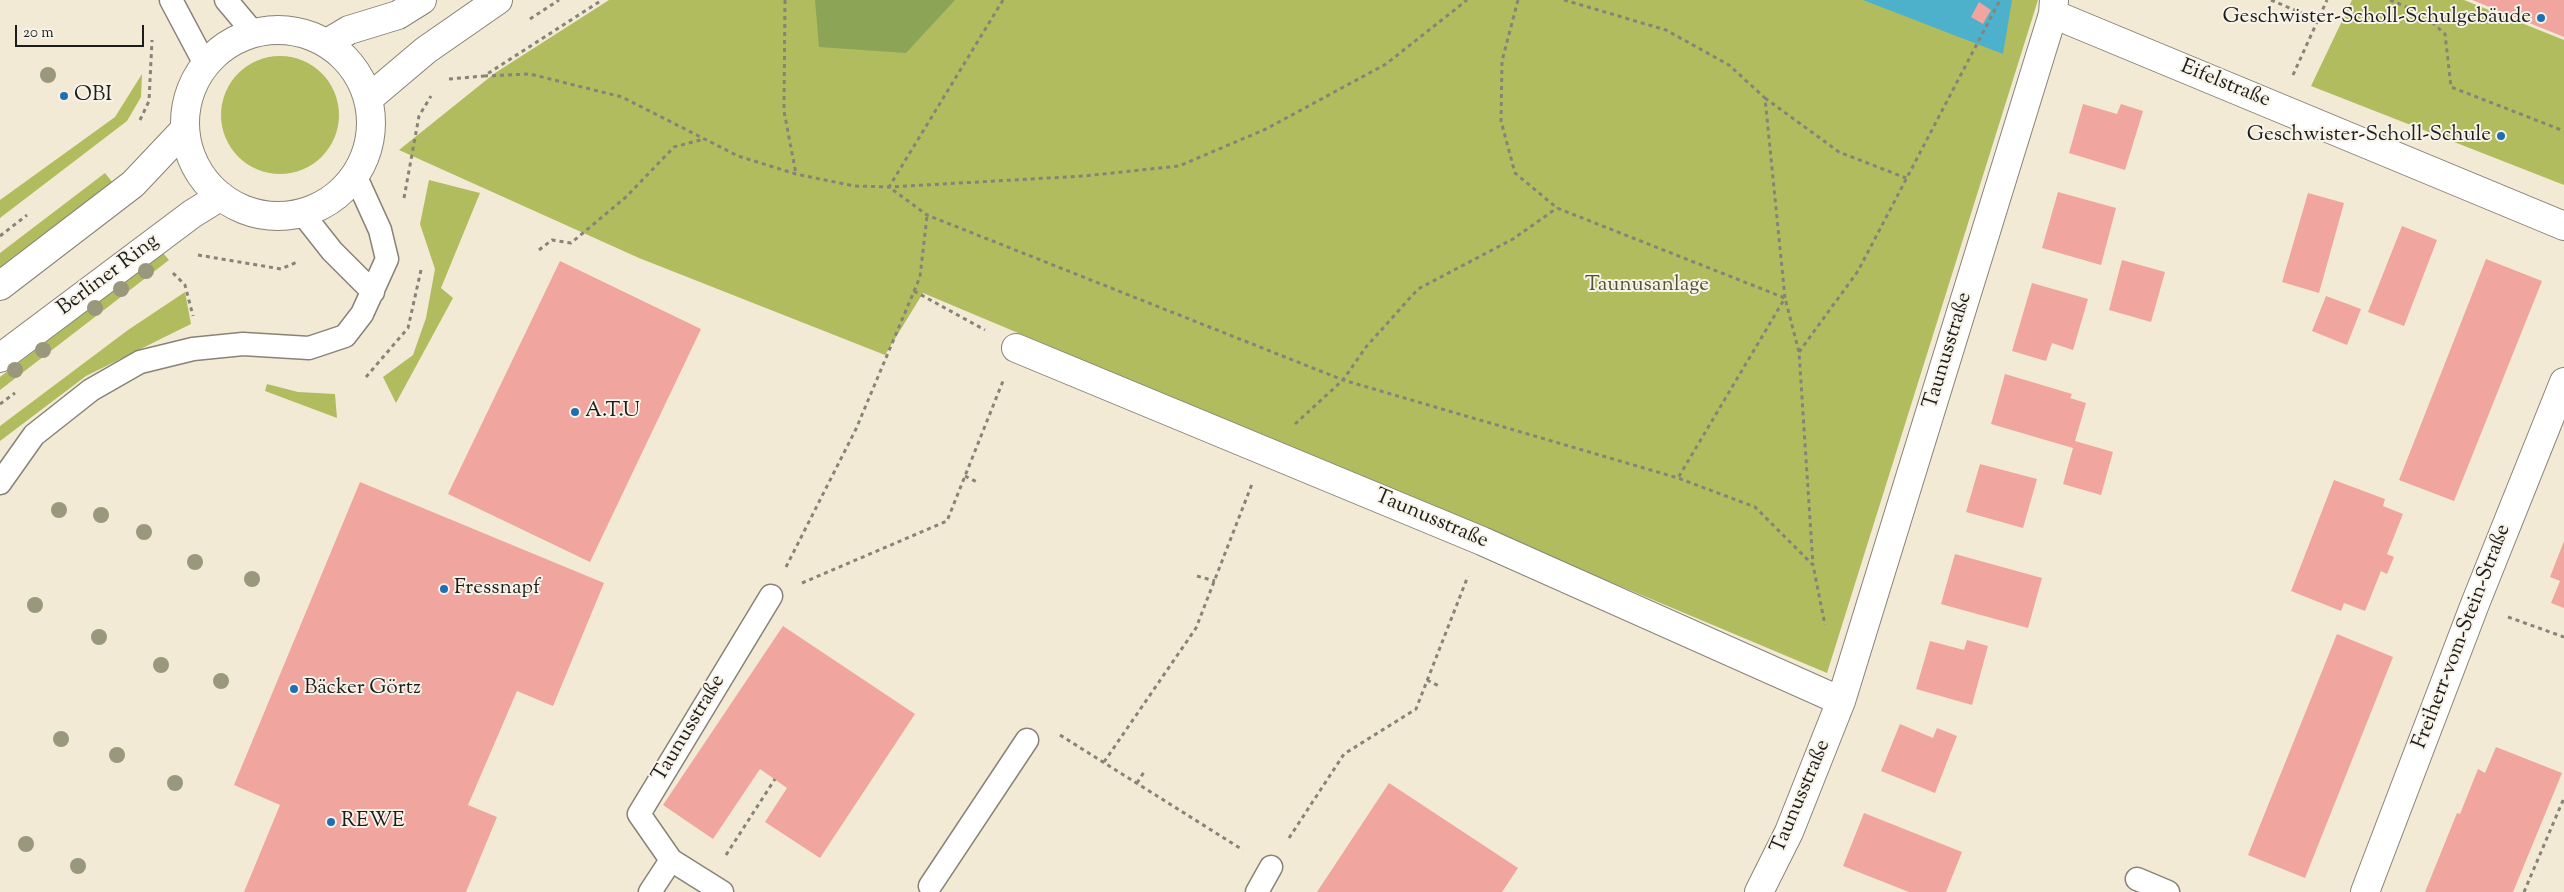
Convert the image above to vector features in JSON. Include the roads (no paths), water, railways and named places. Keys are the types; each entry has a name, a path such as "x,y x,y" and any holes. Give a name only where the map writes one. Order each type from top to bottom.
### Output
{"street":[{"path":"327,43 349,30 398,15 422,0"},
{"path":"368,99 426,50 498,0"},
{"name":"Eifelstraße","path":"2053,7 2564,226"},
{"name":"Taunusstraße","path":"1759,892 1789,832 1842,701 2053,7"},
{"path":"291,30 327,43 345,58 359,77 368,99 371,120 370,141 364,159 355,175 341,192 323,205 302,213 274,216 246,211 220,196 195,167 184,130 188,95 205,64 226,44 253,32 291,30"},
{"path":"0,286 133,184 184,130"},
{"name":"Berliner Ring","path":"0,358 192,214 220,196"},
{"name":"Taunusstraße","path":"1016,348 1482,541 1842,701"},
{"name":"Freiherr-vom-Stein-Straße","path":"2364,892 2475,604 2564,382"}],"lane":[{"path":"171,0 205,64"},
{"path":"226,0 253,32"},
{"path":"0,483 34,435 91,390 140,362 200,348 244,344 309,348 345,336 362,314 387,259 380,230 355,175"},
{"path":"302,213 332,251 373,292"},
{"name":"Taunusstraße","path":"715,888 671,860 639,814 771,596"},
{"path":"931,890 1027,740"},
{"path":"650,892 671,860"},
{"path":"1257,892 1271,867"},
{"path":"2137,879 2168,892"}],"water":[{"path":"1863,0 2012,0 2003,54"}],"place":[{"name":"Geschwister-Scholl-Schulgebäude","path":"2541,18"},
{"name":"OBI","path":"64,96"},
{"name":"Geschwister-Scholl-Schule","path":"2501,136"},
{"name":"A.T.U","path":"575,412"},
{"name":"Fressnapf","path":"444,589"},
{"name":"Bäcker Görtz","path":"294,689"},
{"name":"REWE","path":"331,822"}],"park label":[{"name":"Taunusanlage","path":"1647,286"}]}
